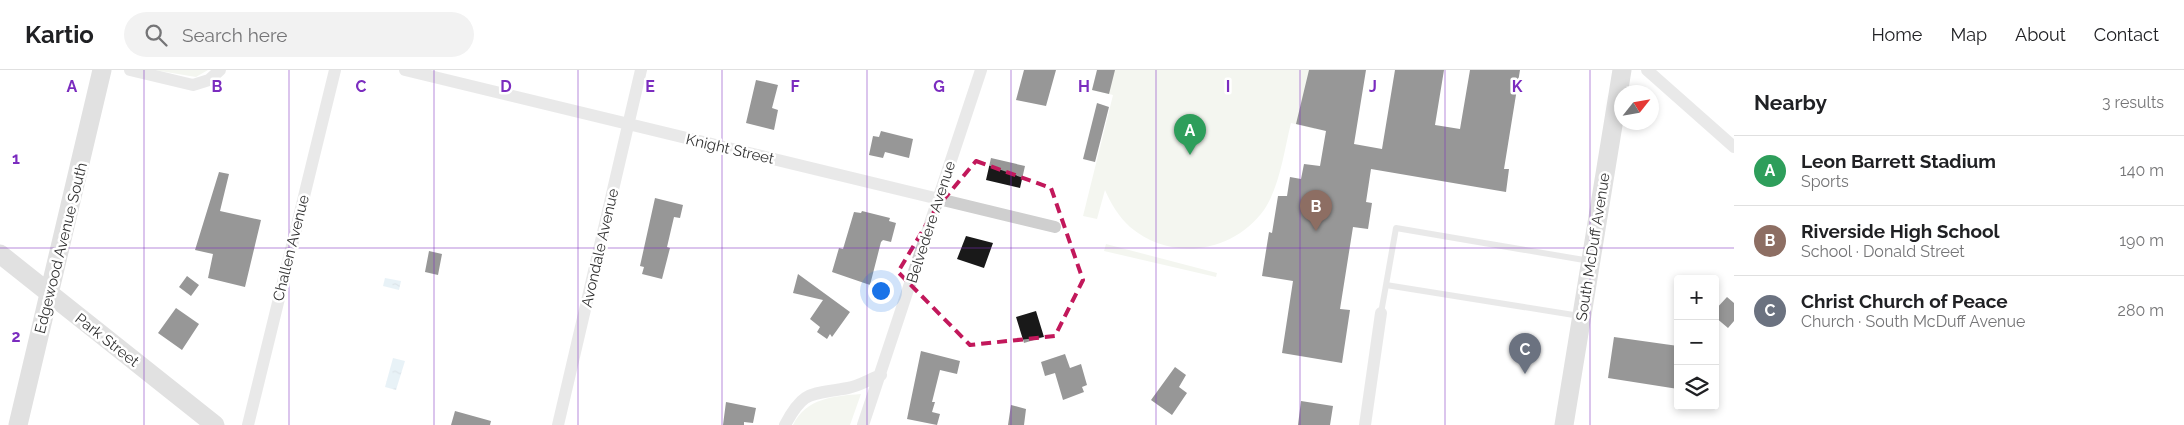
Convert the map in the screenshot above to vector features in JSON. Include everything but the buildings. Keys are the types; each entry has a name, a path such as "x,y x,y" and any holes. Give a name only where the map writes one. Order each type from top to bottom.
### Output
{"main road":[{"name":"Edgewood Avenue South","path":"18,425 102,70"},
{"name":"South McDuff Avenue","path":"1564,425 1622,70"},
{"name":"Park Street","path":"0,254 215,425"}],"street":[{"path":"130,70 193,85 208,80 220,70"},
{"name":"Challen Avenue","path":"248,425 335,70"},
{"name":"Knight Street","path":"405,70 1054,227"},
{"name":"Avondale Avenue","path":"558,425 641,70"},
{"name":"Belvedere Avenue","path":"864,425 981,70"},
{"path":"1646,70 1734,148"},
{"path":"1365,425 1381,313"},
{"path":"786,425 795,406 806,396 850,388 881,375"}],"lane":[{"path":"1381,313 1396,228 1591,261"},
{"path":"1386,284 1582,316"}],"highlighted area":[{"path":"976,161 1051,188 1083,280 1055,336 970,345 898,272 935,210"}],"shaded area":[{"path":"154,70 208,70 196,77"},
{"path":"1097,70 1328,70 1315,129 1291,123 1278,179 1264,210 1251,225 1236,236 1219,244 1201,248 1182,248 1164,245 1146,238 1130,227 1122,219 1105,190 1097,219 1083,216 1113,95 1092,90"},
{"path":"1106,244 1217,273 1216,277 1104,251"},
{"path":"861,394 850,425 793,425 805,409 813,404 831,398"}],"water":[{"path":"385,278 401,281 399,290 383,286"},
{"path":"393,358 405,361 396,390 385,387"}],"place":[{"name":"Leon Barrett Stadium","path":"1190,155"},
{"name":"Riverside High School","path":"1316,231"},
{"name":"Christ Church of Peace","path":"1525,374"}]}
